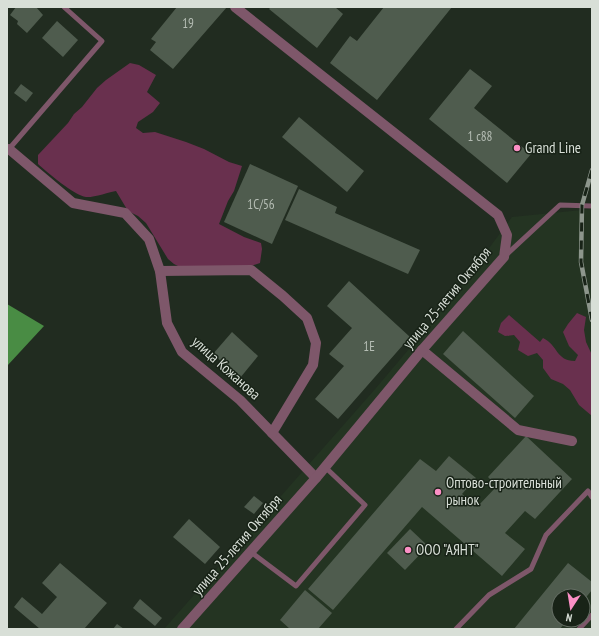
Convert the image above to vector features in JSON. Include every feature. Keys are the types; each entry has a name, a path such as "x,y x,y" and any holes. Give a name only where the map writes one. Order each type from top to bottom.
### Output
{"street":[{"name":"улица 25-летия Октября","path":"182,629 316,478 422,350 504,257 507,235 498,215 245,12 235,7"},
{"name":"улица Кожанова","path":"8,151 73,203 125,213 149,239 160,271 167,323 182,352 240,400 316,478"},
{"path":"160,271 251,270 307,318 316,343 313,365 272,433"},
{"path":"422,350 518,430 572,441"}],"lane":[{"path":"8,151 102,41 64,7"},
{"path":"504,257 560,205 592,206"},
{"path":"251,552 296,586 365,505 325,467"},
{"path":"456,629 489,595 532,569 546,535 588,491 592,497"},
{"path":"579,629 592,615"}],"shaded area":[{"path":"130,63 139,65 156,75 147,92 160,103 153,112 138,122 136,128 143,133 155,132 186,142 204,149 229,162 242,166 234,191 228,201 219,224 244,237 261,243 262,249 260,263 248,267 184,269 168,259 146,223 138,216 128,211 116,191 92,197 81,196 61,183 38,164 38,155 68,123 97,88"},
{"name":"Оптово-строительный рынок","path":"592,209 592,629 164,629 376,388 453,297 512,217"},
{"path":"7,304 44,326 7,366"},
{"path":"577,313 586,317 584,330 586,342 592,355 592,416 579,405 570,390 563,384 551,379 543,368 543,360 537,353 528,356 518,350 520,342 514,335 505,336 498,332 501,323 509,315 540,342 543,338 548,341 560,356 575,361 578,355 569,346 563,332"}],"building":[{"path":"16,7 36,7 43,15 27,33 17,24 18,21 10,15"},
{"path":"177,7 227,7 173,69 150,50 156,42 151,39"},
{"path":"271,7 335,7 343,14 317,48 269,9"},
{"path":"384,7 452,7 377,100 330,63 350,36 357,41"},
{"path":"57,21 78,40 63,57 42,38"},
{"path":"470,69 492,86 474,108 531,154 507,183 429,119"},
{"path":"21,84 33,93 26,102 14,93"},
{"path":"299,117 364,171 347,192 282,137"},
{"path":"250,164 298,186 272,244 224,222"},
{"path":"299,189 337,207 335,213 420,250 408,274 285,220"},
{"path":"349,281 410,337 338,419 315,399 344,366 329,354 352,328 327,306"},
{"path":"463,331 534,396 515,418 443,354"},
{"path":"232,332 258,356 240,378 213,354"},
{"path":"526,436 572,479 535,519 525,511 505,533 525,549 502,576 422,507 333,610 308,589 420,459 436,471 449,456 476,478 462,494 477,507 497,486 488,477"},
{"path":"254,496 263,503 254,514 244,507"},
{"path":"189,519 220,547 205,564 173,537"},
{"name":"ООО \"АЯНТ\"","path":"410,529 428,546 405,570 387,553"},
{"path":"60,563 107,603 84,629 40,629 14,607 22,597 42,614 57,597 42,583"},
{"path":"568,563 592,582 591,591 591,588 551,588 551,628 561,628 560,629 514,629"},
{"path":"305,590 332,613 318,629 290,629 280,620"},
{"path":"140,599 162,618 155,626 133,608"},
{"path":"117,624 124,629 113,629"}],"railway":[{"path":"592,170 582,205 581,262 592,320"}],"place":[{"name":"Grand Line","path":"517,148"},
{"name":"Оптово-строительный рынок","path":"438,492"},
{"name":"ООО \"АЯНТ\"","path":"408,550"}]}
